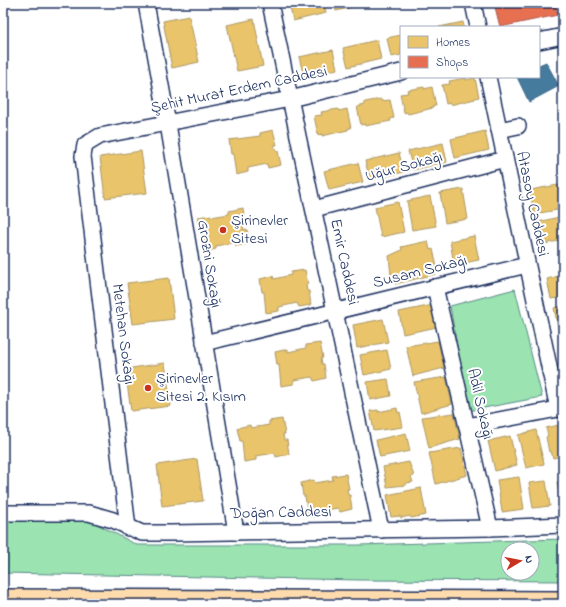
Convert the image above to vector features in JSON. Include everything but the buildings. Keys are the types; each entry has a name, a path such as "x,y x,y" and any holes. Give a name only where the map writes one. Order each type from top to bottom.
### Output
{"main road":[{"path":"3,600 563,601"}],"street":[{"name":"Grozni Sokağı","path":"146,3 168,124 236,532"},
{"name":"Emir Caddesi","path":"270,3 381,530"},
{"path":"473,3 478,26"},
{"path":"540,41 563,36"},
{"name":"Şehit Murat Erdem Caddesi","path":"85,145 100,136 168,124 290,99 400,72"},
{"name":"Atasoy Caddesi","path":"488,78 527,265 560,408"},
{"path":"499,130 518,126"},
{"name":"Metehan Sokağı","path":"85,145 83,156 128,528"},
{"name":"Uğur Sokağı","path":"314,209 504,159"},
{"name":"Susam Sokağı","path":"204,342 527,265"},
{"name":"Adil Sokağı","path":"435,288 490,528"},
{"path":"467,426 560,408"},
{"name":"Doğan Caddesi","path":"3,513 89,513 113,520 142,533 490,528 563,525"}],"green space":[{"path":"515,289 542,397 468,411 450,306"},
{"path":"3,520 81,520 93,522 137,545 359,545 563,539 563,581 540,581 540,541 500,541 500,581 360,580 3,573"}],"place":[{"name":"Şirinevler Sitesi","path":"223,230"},
{"name":"Şirinevler Sitesi 2. Kısım","path":"148,388"}]}
